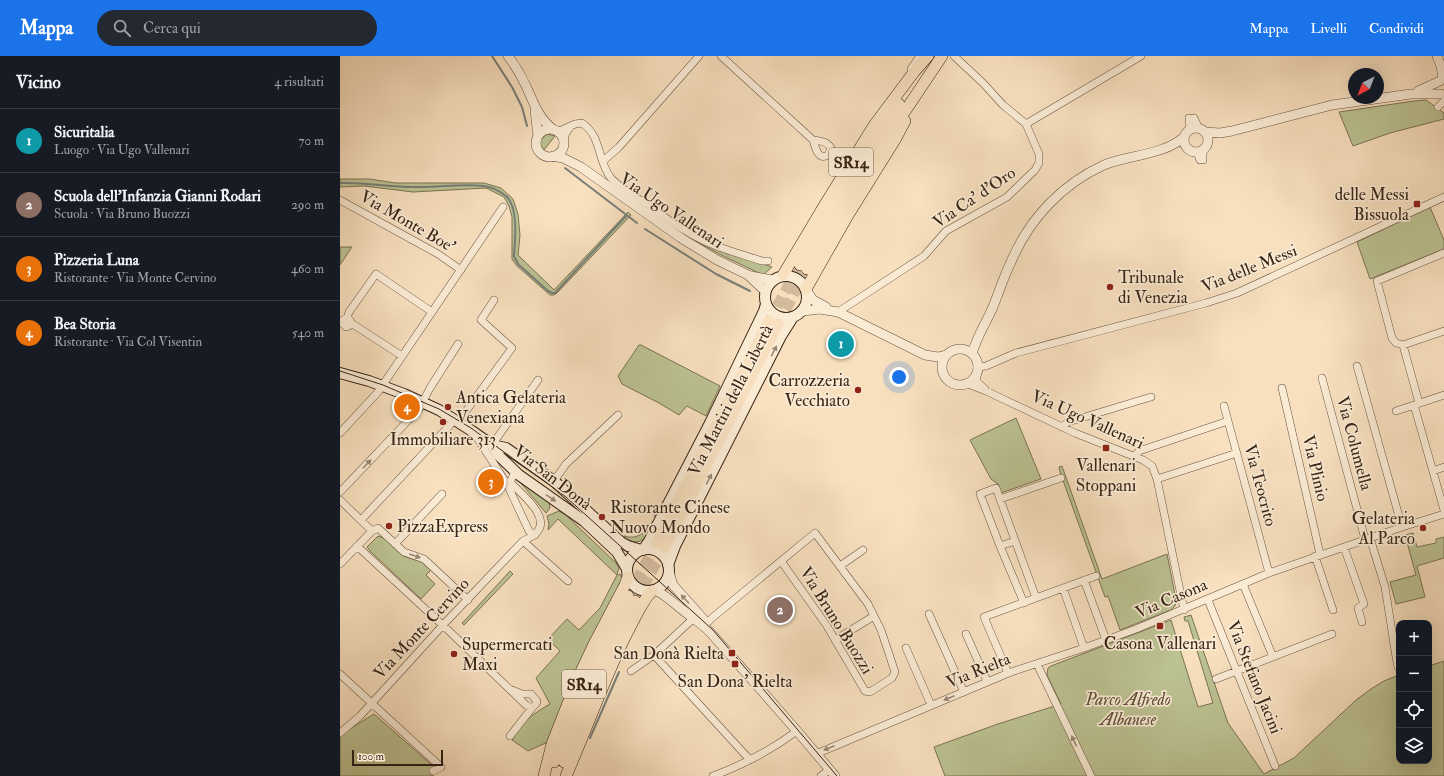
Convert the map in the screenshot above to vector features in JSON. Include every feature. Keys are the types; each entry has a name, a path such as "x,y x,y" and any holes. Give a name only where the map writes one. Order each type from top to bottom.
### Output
{"main road":[{"name":"SR14","path":"783,275 881,115 928,56"},
{"name":"SR14","path":"931,56 861,162 804,267 861,177 942,56"},
{"name":"SR14","path":"807,290 853,207 917,102 932,71"},
{"path":"783,275 797,278 803,283 807,290 808,298 803,311 793,317 780,318 769,310 766,304 765,291 772,280 783,275"},
{"name":"Via Martiri della Libertà","path":"642,550 649,541 710,423 766,304"},
{"name":"Via Martiri della Libertà","path":"668,569 675,546 781,336 793,317"},
{"name":"Via Martiri della Libertà","path":"661,545 774,323"},
{"name":"Via San Donà","path":"340,373 382,386 422,403 456,420 502,452 554,481 622,543 642,550 652,550 660,553 666,559 668,569"},
{"name":"Via San Donà","path":"502,452 519,475 578,516 617,552 631,582 643,591 654,590"},
{"path":"544,776 552,744 578,678 625,585 630,559 642,550"},
{"path":"566,776 595,703 618,651 646,599 654,590 664,584 668,569"},
{"name":"SR14","path":"550,776 566,729 589,674 631,599 616,638 596,680 559,776"}],"street":[{"name":"Via Ugo Vallenari","path":"508,56 522,79 544,122 555,131 580,167"},
{"path":"603,161 619,147 700,56"},
{"path":"721,56 812,140"},
{"path":"861,147 866,130 871,122 920,56"},
{"path":"954,56 1003,105 1026,124 1141,56"},
{"path":"1437,56 1441,66 1442,79 1439,86 1443,98 1438,107"},
{"path":"1441,56 1444,59"},
{"path":"1165,148 1198,130 1220,133 1332,106 1411,94 1428,88 1442,79"},
{"path":"1411,94 1443,98"},
{"name":"Via Ugo Vallenari","path":"535,107 538,136 536,144 538,151 544,156 553,156 567,160 580,167 681,238 717,260 748,275 772,280"},
{"path":"1191,118 1198,130 1207,137 1198,148 1198,155 1201,160"},
{"name":"Via Ugo Vallenari","path":"572,125 582,123 591,131 598,144 605,170 613,180 691,234 722,248 762,261 768,261"},
{"name":"Via Ca' d'Oro","path":"837,311 928,252 946,231 1007,197 1033,174 1038,167 1040,159 1026,124"},
{"path":"538,136 544,131 555,131 572,125"},
{"path":"553,156 561,151 566,133 572,125"},
{"path":"807,290 816,302 925,355 952,383 966,383 971,380 975,365 979,336 985,325 1011,261 1033,222 1048,205 1069,186 1117,160 1165,148 1198,148 1231,131"},
{"path":"1184,137 1185,143 1198,148"},
{"name":"Via delle Messi","path":"975,365 988,364 1016,353 1206,303 1237,293 1444,197"},
{"name":"Via Monte Boe'","path":"340,200 438,254 461,270"},
{"name":"Via Monte Boe'","path":"340,433 378,392 503,207"},
{"path":"1444,253 1377,281 1392,338 1396,343 1403,344 1444,331"},
{"path":"402,356 349,320 349,312 376,274 432,312"},
{"name":"Via Ugo Vallenari","path":"748,275 765,291"},
{"path":"360,520 456,420 512,348 481,320 494,300"},
{"path":"803,311 815,309 837,311"},
{"path":"925,355 938,357 946,355 960,349 979,336"},
{"path":"340,492 419,409 458,344"},
{"path":"1403,344 1416,404 1444,510"},
{"path":"960,349 965,350 975,365"},
{"path":"942,371 942,365 946,355"},
{"name":"Via Ugo Vallenari","path":"975,365 978,383 986,391"},
{"path":"1358,366 1402,527"},
{"name":"Via Columella","path":"1322,378 1368,539"},
{"path":"492,445 538,380"},
{"name":"Via Ugo Vallenari","path":"966,383 1062,427 1135,456 1148,463 1154,470 1157,479 1184,610"},
{"name":"Via Plinio","path":"1282,388 1317,555"},
{"path":"1396,411 1444,395"},
{"path":"1062,427 1068,422 1151,397"},
{"name":"Via Teocrito","path":"1224,406 1269,573"},
{"path":"554,481 566,464 618,415"},
{"path":"1135,456 1139,451 1228,421"},
{"path":"472,431 507,484 529,531 535,535 541,521 539,514 510,482 513,476 519,475"},
{"path":"495,466 495,460 502,452"},
{"path":"1157,479 1237,454"},
{"path":"1433,471 1444,467"},
{"path":"1000,499 1061,478"},
{"path":"1024,603 980,494 996,488 1036,598"},
{"path":"395,544 442,494"},
{"path":"340,500 372,531"},
{"name":"Via Casona","path":"1037,664 1136,630 1269,573 1317,555 1444,514"},
{"name":"Via Monte Cervino","path":"340,734 372,704 443,625 523,541 528,532 527,527"},
{"path":"340,564 372,531 378,528 404,552 424,559 468,600"},
{"name":"Via Bruno Buozzi","path":"705,625 781,561 815,533 860,593 874,616 895,672 892,678 870,692 863,690 827,626 781,561"},
{"name":"Via Monte Cervino","path":"523,541 535,535"},
{"path":"1368,539 1386,587 1396,657"},
{"path":"523,541 568,581"},
{"path":"1000,546 1015,541"},
{"path":"357,546 443,625 526,705 532,708"},
{"path":"1344,547 1364,604 1358,608 1362,622"},
{"path":"840,566 863,550"},
{"path":"1317,555 1333,610"},
{"name":"Via San Donà","path":"668,569 673,585 696,616 739,659 777,708"},
{"path":"1008,673 984,617 1096,576"},
{"path":"1084,580 1106,640"},
{"path":"1243,584 1273,657"},
{"path":"1063,588 1084,648"},
{"name":"Via San Donà","path":"654,590 665,595 686,614 696,616"},
{"name":"Via Stefano Jacini","path":"1208,600 1275,766"},
{"path":"929,614 964,692"},
{"path":"631,671 654,655 696,616"},
{"path":"835,640 874,616"},
{"name":"Via San Donà","path":"705,625 832,773"},
{"path":"966,634 987,682"},
{"path":"1216,679 1332,634"},
{"path":"906,648 931,705"},
{"path":"654,655 750,760"},
{"name":"Via Rielta","path":"816,754 1008,673 1037,664 1091,776"},
{"path":"340,674 441,767 433,772"},
{"path":"510,736 536,704 534,697 531,694 522,694 512,690"},
{"path":"713,776 750,760 772,748 797,731"},
{"path":"821,776 832,773"}],"green space":[{"path":"1426,100 1444,113 1444,119 1390,133 1353,146 1339,112 1414,101"},
{"path":"547,134 555,136 544,150 540,146 540,140"},
{"path":"340,179 369,179 396,183 484,183 501,188 513,199 518,214 520,235 518,255 554,290 628,212 631,215 557,293 550,295 517,266 512,259 512,217 509,206 504,197 486,188 413,192 364,186 340,187"},
{"path":"1430,207 1444,240 1444,249 1370,279 1357,242"},
{"path":"681,233 685,233 721,250 772,267 763,275 721,255"},
{"path":"340,247 352,247 340,265"},
{"path":"639,345 720,386 706,416 687,406 679,415 622,384 618,376"},
{"path":"1016,418 1041,479 1001,493 998,484 991,479 970,440"},
{"path":"1062,466 1102,579 1167,554 1176,600 1175,606 1171,610 1120,630 1108,596 1105,597 1060,472 1059,467"},
{"path":"519,481 549,502 550,508 546,513"},
{"path":"664,504 646,537 641,541 635,542 624,536 635,537 643,533 656,518 652,512"},
{"path":"559,511 566,515 617,564 619,568 617,574 621,575 622,579 550,741 528,751 512,740 519,728 528,719 550,704 536,678 560,651 548,639 567,619 579,630 600,608 617,575 558,519 548,530 549,524 547,516"},
{"path":"1413,533 1417,547 1436,543 1436,539 1444,537 1444,558 1417,566 1425,597 1396,604 1390,582 1416,575 1405,535"},
{"path":"378,536 384,538 403,556 422,562 431,570 426,575 435,584 421,599 367,547"},
{"path":"510,571 513,574 464,625 462,623"},
{"name":"Parco Alfredo Albanese","path":"1191,615 1228,723 1264,774 1294,758 1356,700 1384,681 1396,676 1396,764 1432,764 1432,665 1444,661 1444,776 945,776 934,747 998,724 1061,704 1047,675 1048,668 1171,620 1198,707 1213,703 1188,621 1185,621 1184,617"},
{"path":"374,714 433,766 433,776 340,776 340,735"}],"waterway":[{"path":"492,56 512,87 522,107 527,126"},
{"path":"565,168 637,223"},
{"path":"340,183 414,187 475,185 487,187 502,193 510,201 515,216 514,256 518,264 552,293 555,293 626,216"},
{"path":"645,229 716,274 750,291"},
{"path":"590,738 619,672"}],"tunnel":[{"path":"769,321 800,265"},
{"path":"778,324 807,269"},
{"path":"628,596 657,543"},
{"path":"635,601 665,547"}],"tram line":[{"path":"340,371 383,385 439,409 471,428 566,497 713,630 837,776"}],"place":[{"name":"delle Messi Bissuola","path":"1417,204"},
{"name":"Tribunale di Venezia","path":"1110,287"},
{"name":"Sicuritalia","path":"841,344"},
{"name":"Carrozzeria Vecchiato","path":"858,390"},
{"name":"Bea Storia","path":"407,407"},
{"name":"Antica Gelateria Venexiana","path":"448,407"},
{"name":"Immobiliare 313","path":"443,422"},
{"name":"Vallenari Stoppani","path":"1106,448"},
{"name":"Pizzeria Luna","path":"491,482"},
{"name":"Ristorante Cinese Nuovo Mondo","path":"602,517"},
{"name":"PizzaExpress","path":"389,526"},
{"name":"Gelateria Al Parco","path":"1423,528"},
{"name":"Scuola dell’Infanzia Gianni Rodari","path":"780,610"},
{"name":"Casona Vallenari","path":"1160,626"},
{"name":"San Donà Rielta","path":"732,653"},
{"name":"Supermercati Maxi","path":"454,654"},
{"name":"San Dona' Rielta","path":"735,664"}]}
